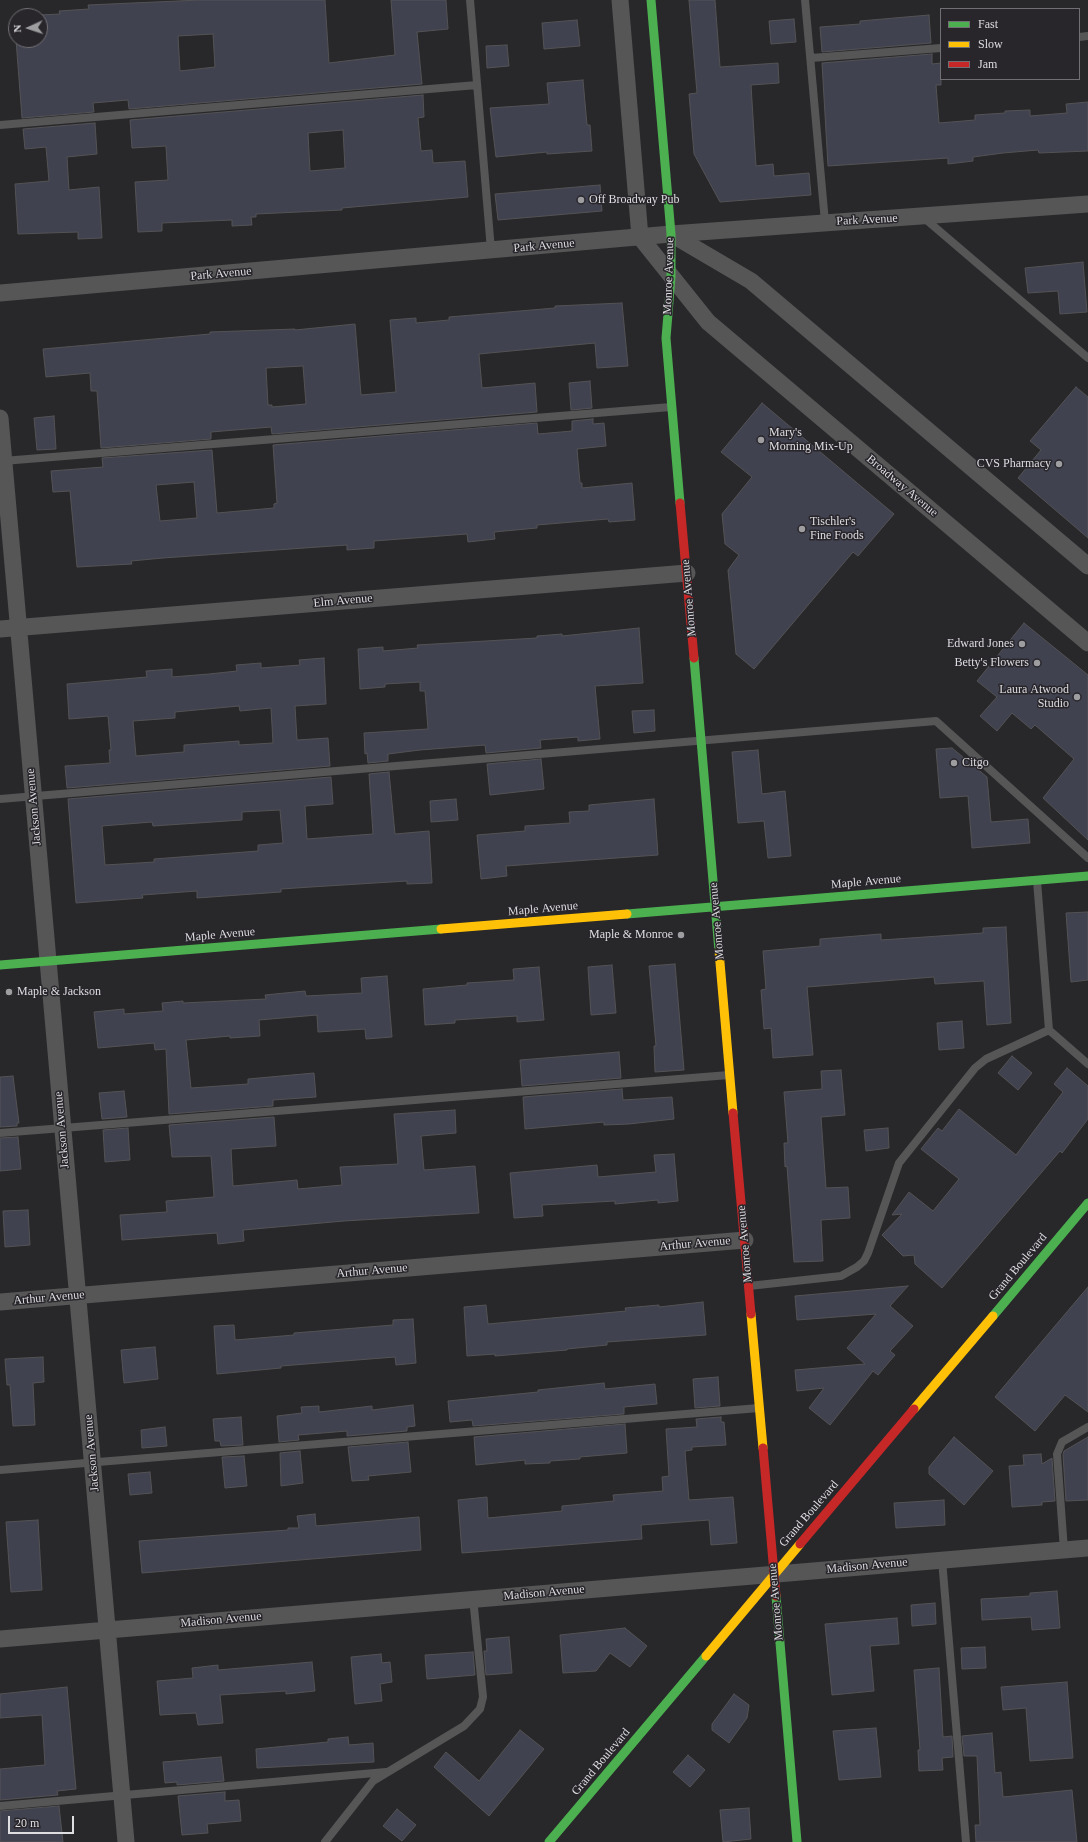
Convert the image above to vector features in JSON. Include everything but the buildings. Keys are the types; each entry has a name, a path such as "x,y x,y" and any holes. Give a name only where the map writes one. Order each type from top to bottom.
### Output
{"street":[{"path":"620,0 640,237"},
{"name":"Monroe Avenue","path":"651,0 671,234 671,277 666,338 797,1842"},
{"name":"Park Avenue","path":"0,293 671,234 1088,204"},
{"path":"671,234 751,281 1088,566"},
{"name":"Broadway Avenue","path":"640,237 708,322 1088,643"},
{"name":"Jackson Avenue","path":"0,418 2,461 126,1842"},
{"name":"Elm Avenue","path":"0,629 687,573"},
{"name":"Maple Avenue","path":"0,965 1088,876"},
{"name":"Grand Boulevard","path":"549,1842 1088,1203"},
{"name":"Arthur Avenue","path":"0,1302 745,1240"},
{"name":"Madison Avenue","path":"0,1639 473,1598 1088,1548"}],"lane":[{"path":"470,0 491,250"},
{"path":"805,0 825,222"},
{"path":"811,58 940,48"},
{"path":"0,126 477,85"},
{"path":"922,217 1088,358"},
{"path":"2,461 672,407"},
{"path":"0,799 936,721 1088,858"},
{"path":"1037,880 1048,1030 1088,1064"},
{"path":"748,1286 841,1276 857,1267 864,1261 868,1253 899,1163 975,1068 986,1058 1048,1030"},
{"path":"0,1133 730,1075"},
{"path":"0,1470 759,1408"},
{"path":"1064,1550 1057,1454 1062,1442 1088,1427"},
{"path":"942,1560 966,1842"},
{"path":"325,1842 372,1781 464,1726 480,1708 483,1697 473,1598"},
{"path":"0,1806 386,1772"}],"traffic: fast":[{"path":"651,0 671,234 671,277 666,338 680,503"},
{"path":"694,658 719,951"},
{"path":"627,914 1088,876"},
{"path":"0,965 441,929"},
{"path":"993,1316 1088,1203"},
{"path":"776,1596 797,1842"},
{"path":"549,1842 706,1656"}],"traffic: slow":[{"path":"441,929 627,914"},
{"path":"719,951 733,1113"},
{"path":"751,1314 763,1448"},
{"path":"914,1409 993,1316"},
{"path":"706,1656 800,1544"}],"traffic: jam":[{"path":"680,503 694,658"},
{"path":"733,1113 751,1314"},
{"path":"800,1544 914,1409"},
{"path":"763,1448 776,1596"}],"place":[{"name":"Off Broadway Pub","path":"581,200"},
{"name":"Mary's Morning Mix-Up","path":"761,440"},
{"name":"CVS Pharmacy","path":"1059,464"},
{"name":"Tischler's Fine Foods","path":"802,529"},
{"name":"Edward Jones","path":"1022,644"},
{"name":"Betty's Flowers","path":"1037,663"},
{"name":"Laura Atwood Studio","path":"1077,697"},
{"name":"Citgo","path":"954,763"},
{"name":"Maple & Monroe","path":"681,935"},
{"name":"Maple & Jackson","path":"9,992"}]}
